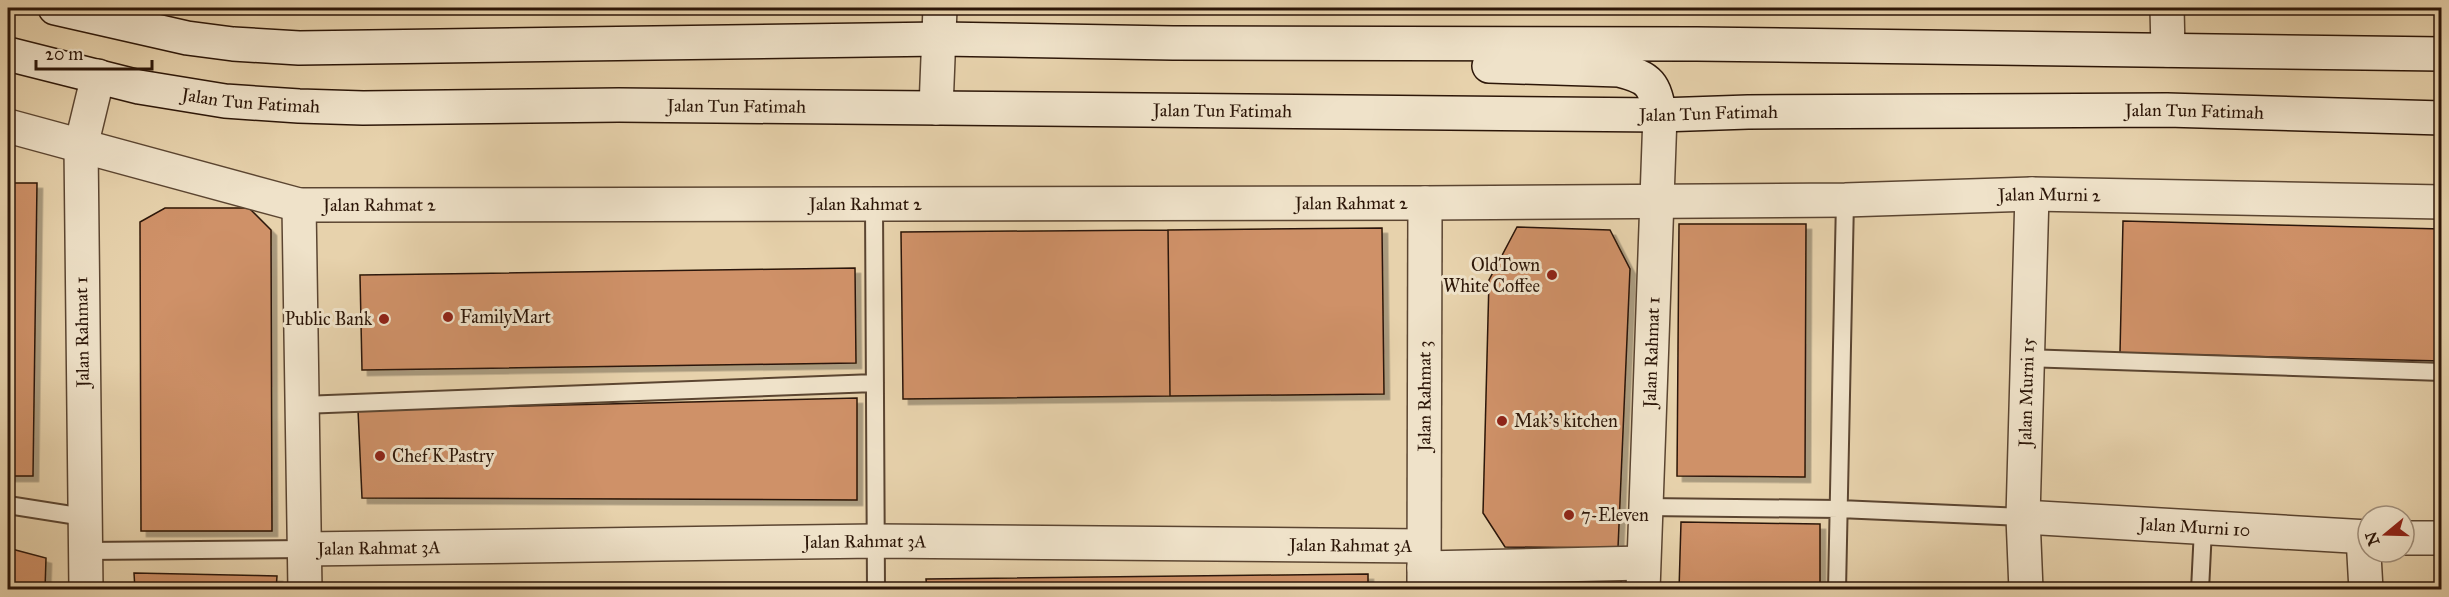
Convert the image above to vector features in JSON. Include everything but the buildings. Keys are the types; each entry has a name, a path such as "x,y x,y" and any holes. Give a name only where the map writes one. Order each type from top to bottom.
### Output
{"street":[{"path":"55,8 187,38 232,44 299,48 940,23 1352,44 1697,44 2442,54"},
{"path":"2167,8 2168,50"},
{"path":"936,108 940,23"},
{"name":"Jalan Rahmat 1","path":"1352,44 1415,63 1619,70 1639,75 1655,90 1660,115 1658,200 1643,576"},
{"name":"Jalan Tun Fatimah","path":"8,54 139,87 225,101 363,108 620,105 1660,115 1749,112 2167,110 2442,118"},
{"name":"Jalan Rahmat 1","path":"86,590 81,146 98,76"},
{"name":"Jalan Rahmat 2","path":"8,126 299,205 1425,203 1658,200"},
{"name":"Jalan Murni 2","path":"1658,200 1845,200 2032,194 2442,202"},
{"name":"Jalan Murni 15","path":"2026,590 2023,517 2032,194"},
{"name":"Jalan Rahmat 3","path":"1424,568 1425,203"},
{"path":"299,205 305,590"},
{"name":"Jalan Murni 10","path":"2023,517 2356,537"},
{"path":"2416,538 2442,538"},
{"name":"Jalan Rahmat 3A","path":"305,549 876,540 1424,568 1643,576"},
{"path":"2366,564 2366,590"}],"lane":[{"path":"1837,590 1845,200"},
{"path":"874,204 876,590"},
{"path":"2027,357 2442,372"},
{"path":"302,405 875,383"},
{"path":"8,505 84,517"},
{"path":"1645,507 1839,510 2023,517"},
{"path":"2200,590 2203,529"},
{"path":"85,551 305,549"}],"place":[{"name":"OldTown White Coffee","path":"1552,275"},
{"name":"FamilyMart","path":"448,317"},
{"name":"Public Bank","path":"384,319"},
{"name":"Mak's kitchen","path":"1502,421"},
{"name":"Chef K Pastry","path":"380,456"},
{"name":"7-Eleven","path":"1569,515"}]}
